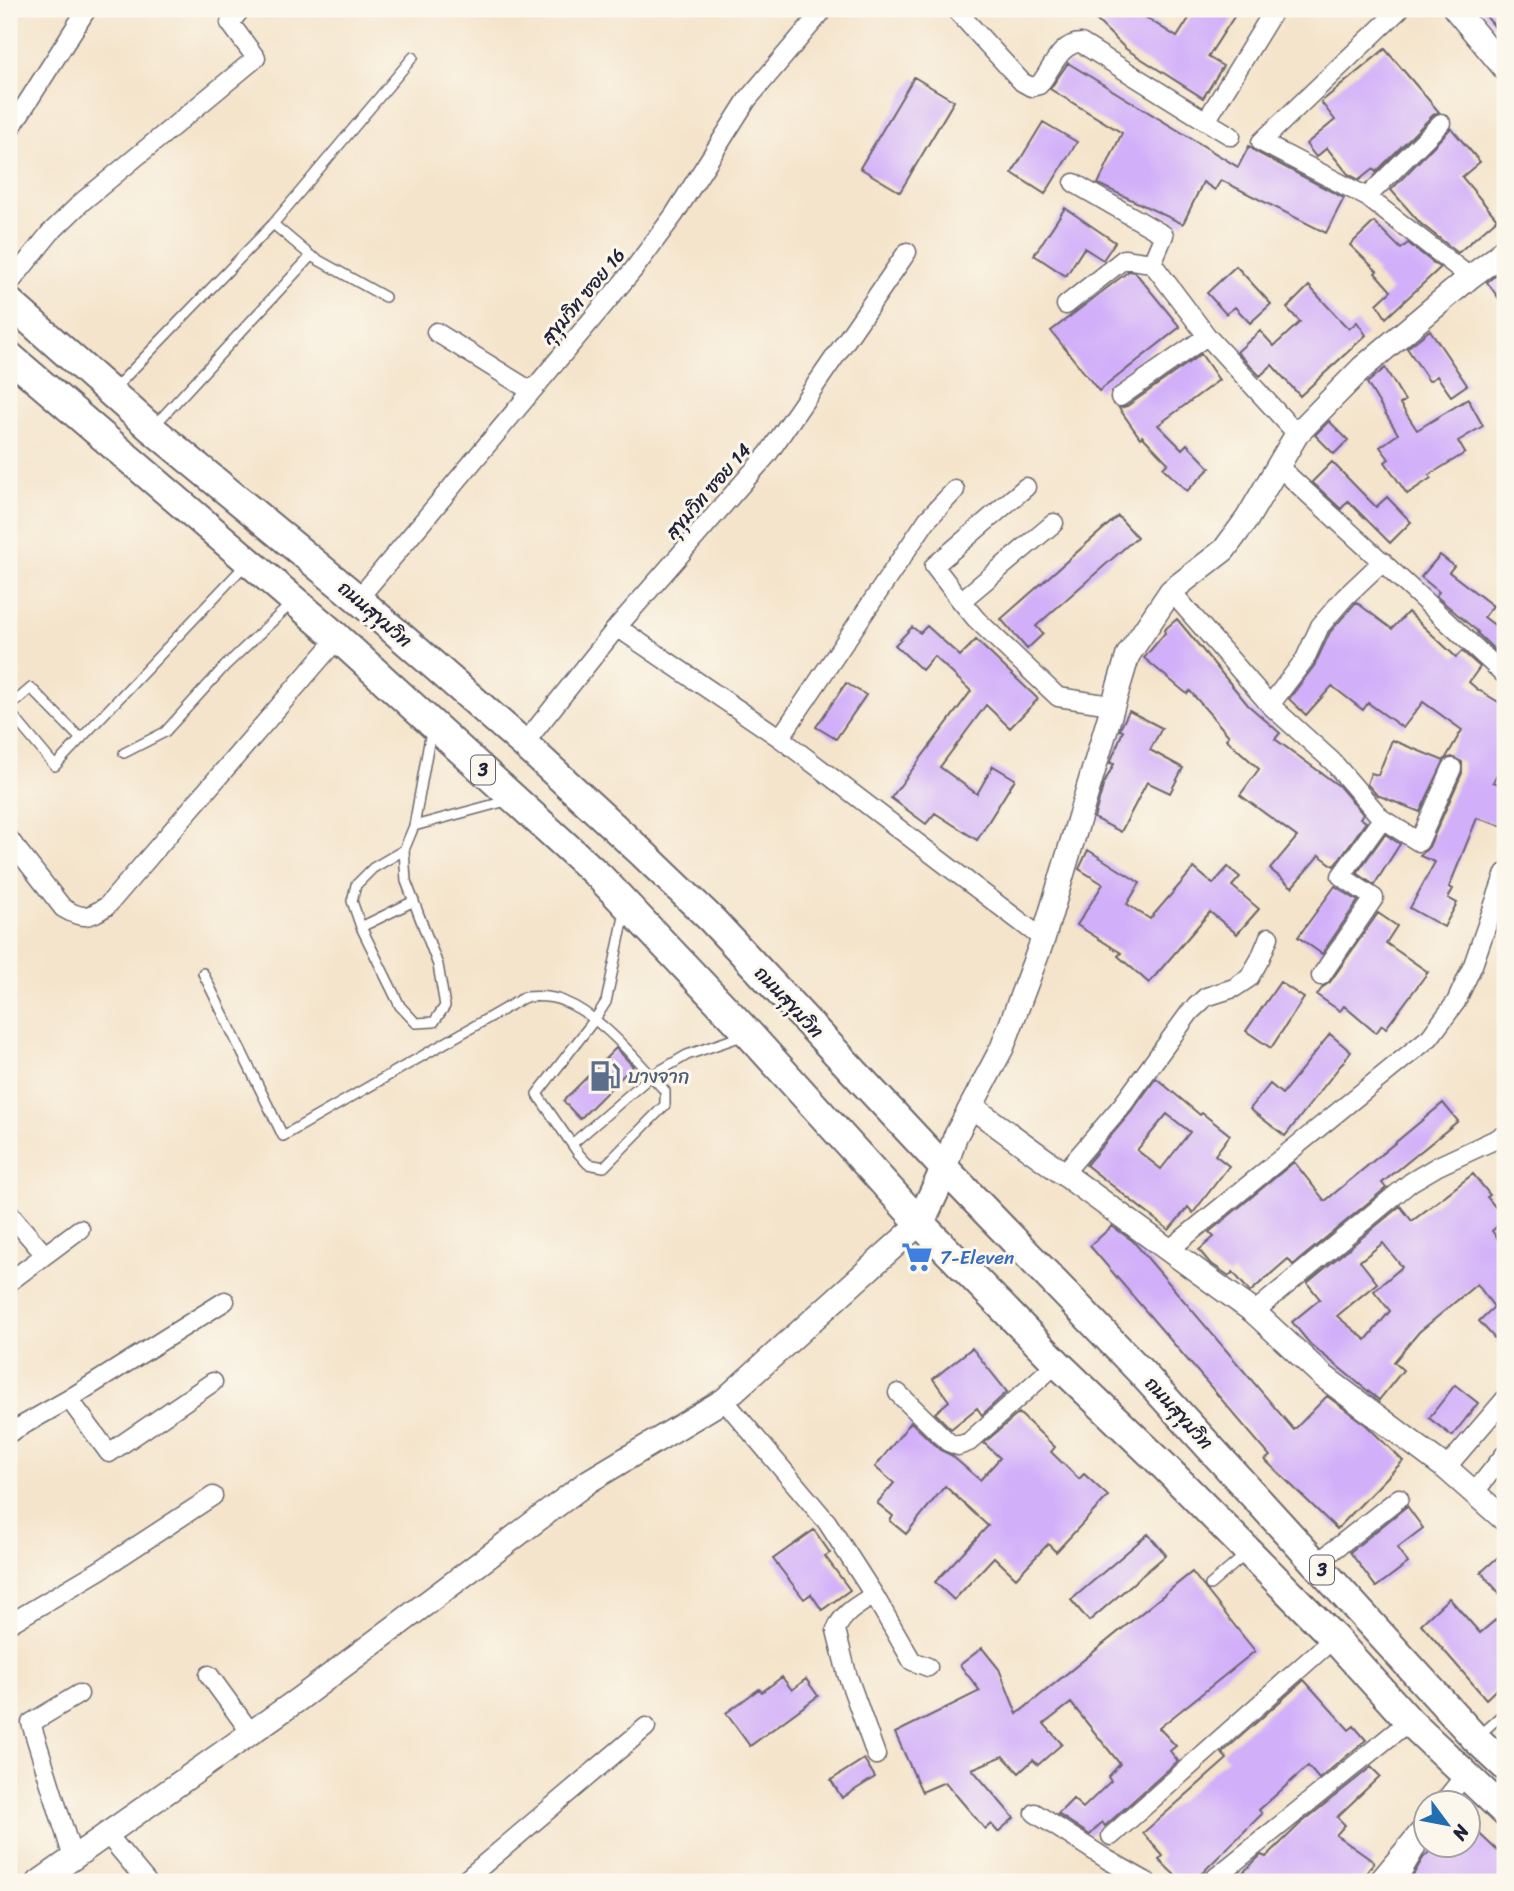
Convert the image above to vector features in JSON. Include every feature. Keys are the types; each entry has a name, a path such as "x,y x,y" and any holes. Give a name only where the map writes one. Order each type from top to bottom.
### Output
{"main road":[{"name":"ถนนสุขุมวิท","path":"9,302 110,393 358,599 524,744 712,920 945,1169 1141,1372 1475,1738 1505,1766"},
{"name":"3","path":"9,356 338,638 627,904 920,1223 1057,1363 1250,1552 1334,1638 1409,1721 1505,1812"},
{"path":"920,1223 945,1169"},
{"path":"1387,1696 1416,1672"}],"street":[{"path":"9,131 87,9"},
{"path":"9,284 50,233 83,201 256,58 230,23 241,9"},
{"name":"สุขุมวิท ซอย 16","path":"358,599 634,269 674,215 747,100 824,9"},
{"path":"956,9 1022,82 1031,87 1039,85 1062,50 1073,43 1081,43 1231,136"},
{"path":"1206,121 1271,15 1265,9"},
{"path":"1400,9 1261,142 1367,197 1470,277"},
{"path":"1455,9 1505,69"},
{"path":"1367,197 1441,123"},
{"path":"1074,183 1164,235 1152,263"},
{"path":"945,1169 955,1137 1002,1048 1044,939 1111,705 1128,655 1171,591 1224,550 1247,519 1297,434 1362,368 1505,248"},
{"name":"สุขุมวิท ซอย 14","path":"524,744 617,627 768,454 907,252"},
{"path":"1066,305 1125,259 1152,263 1207,336 1297,434"},
{"path":"436,332 531,391"},
{"path":"1120,397 1207,336"},
{"path":"1278,466 1504,671"},
{"path":"1026,487 934,566 976,619 1058,697 1111,705"},
{"path":"780,738 927,520 955,489"},
{"path":"961,601 1054,523"},
{"path":"1270,705 1305,659 1320,626 1345,597 1383,561"},
{"path":"1171,591 1270,705 1333,762 1382,819 1419,842 1452,768"},
{"path":"617,627 780,738 1044,939"},
{"path":"9,839 63,908 75,915 90,917 107,906 338,638"},
{"path":"1321,976 1374,898 1341,876 1382,819"},
{"path":"1170,1250 1430,1037 1456,1002 1473,965 1505,873"},
{"path":"1064,1173 1123,1104 1190,1012 1206,997 1234,988 1249,978 1269,937"},
{"path":"972,1107 1254,1312 1322,1376 1446,1468 1505,1520"},
{"path":"1254,1312 1411,1182 1438,1166 1505,1135"},
{"path":"9,1213 45,1255"},
{"path":"39,1882 251,1733 589,1481 724,1400 920,1223"},
{"path":"9,1282 80,1229"},
{"path":"9,1433 69,1399 225,1301"},
{"path":"898,1393 948,1442 958,1446 969,1442 1057,1363"},
{"path":"69,1399 109,1453 213,1382"},
{"path":"1446,1468 1505,1399"},
{"path":"724,1400 827,1521 912,1661 928,1667"},
{"path":"1474,1493 1505,1454"},
{"path":"9,1624 100,1570 213,1496"},
{"path":"1316,1564 1399,1498"},
{"path":"874,1595 843,1617 836,1630 836,1637 876,1755"},
{"path":"1111,1836 1334,1638"},
{"path":"209,1675 251,1733"},
{"path":"73,1858 31,1723 79,1694"},
{"path":"1210,1882 1409,1721"},
{"path":"463,1882 646,1727"},
{"path":"1454,1790 1465,1775"},
{"path":"1035,1813 1147,1882"},
{"path":"107,1834 146,1882"},
{"path":"1377,1882 1412,1840"},
{"path":"1395,1882 1412,1853"}],"lane":[{"path":"110,393 273,224 413,57"},
{"path":"273,224 311,256 385,296"},
{"path":"152,429 311,256"},
{"path":"81,739 31,688 9,709 55,766 81,739 248,562"},
{"path":"124,753 165,732 225,666 294,601"},
{"path":"404,850 373,868 356,885 352,901 361,927 400,1006 416,1023 434,1022 445,1006 438,965 407,881 404,850 414,826 432,723"},
{"path":"414,826 515,799"},
{"path":"361,927 414,901"},
{"path":"203,973 283,1136 525,997 562,1000 595,1019 665,1091 665,1105 604,1167 588,1164 537,1094 595,1019 606,1002 627,904"},
{"path":"572,1144 651,1076 687,1055 749,1034"},
{"path":"1210,1585 1250,1552"},
{"path":"1475,1738 1505,1712"}],"building":[{"path":"1085,9 1152,9 1144,16 1177,37 1195,9 1239,9 1208,57 1223,66 1203,98 1126,49"},
{"path":"1480,9 1505,9 1505,39"},
{"path":"1385,49 1439,112 1376,172 1373,169 1359,180 1348,174 1327,148 1316,157 1306,144 1335,120 1321,102"},
{"path":"1068,63 1238,167 1249,146 1344,198 1326,233 1221,180 1215,190 1203,182 1183,224 1098,184 1122,133 1050,89"},
{"path":"914,77 954,101 900,192 860,168"},
{"path":"1043,122 1077,142 1045,194 1012,173"},
{"path":"1451,128 1480,162 1462,177 1497,219 1458,253 1420,223 1391,190"},
{"path":"1065,208 1115,242 1103,260 1084,248 1066,276 1034,255"},
{"path":"1374,222 1401,249 1408,243 1440,268 1386,318 1377,304 1391,291 1375,273 1377,271 1350,245"},
{"path":"1236,266 1271,304 1250,323 1235,307 1226,314 1207,293"},
{"path":"1505,268 1505,307 1487,282"},
{"path":"1129,271 1135,272 1180,327 1099,391 1051,331"},
{"path":"1309,286 1349,329 1357,322 1366,335 1300,396 1272,365 1260,376 1237,352 1260,331 1274,346 1300,322 1287,308"},
{"path":"1430,330 1467,385 1451,396 1437,376 1429,381 1407,348"},
{"path":"1201,354 1219,380 1158,425 1182,449 1187,444 1210,468 1187,491 1163,468 1168,463 1142,436 1140,438 1119,408 1127,406"},
{"path":"1385,368 1405,401 1400,404 1417,430 1468,399 1483,426 1458,441 1465,453 1429,475 1431,478 1407,494 1385,462 1389,459 1380,447 1398,434 1367,383"},
{"path":"1329,421 1348,440 1334,454 1315,435"},
{"path":"1332,462 1376,507 1387,497 1411,522 1390,543 1348,501 1341,509 1312,482"},
{"path":"1118,516 1137,537 1036,626 1043,634 1027,649 1001,619"},
{"path":"1440,555 1454,566 1449,572 1493,606 1484,617 1505,633 1505,650 1501,656 1436,596 1439,592 1421,577"},
{"path":"1356,602 1392,629 1408,612 1456,657 1462,651 1480,667 1469,682 1505,706 1505,762 1493,782 1505,786 1505,827 1477,818 1449,887 1453,889 1448,898 1457,903 1444,927 1410,908 1435,862 1420,856 1429,847 1462,773 1462,762 1452,757 1445,759 1462,730 1423,702 1403,728 1368,703 1363,710 1332,686 1306,715 1289,699 1314,666 1330,632"},
{"path":"1177,619 1248,705 1280,733 1275,739 1339,786 1363,814 1360,818 1366,822 1334,866 1319,855 1292,887 1270,869 1297,837 1240,795 1259,769 1226,739 1229,736 1190,691 1187,694 1144,658 1165,633 1164,630"},
{"path":"927,626 960,656 976,640 1038,699 1010,728 986,705 940,767 977,794 993,766 1015,779 977,840 935,813 926,824 891,798 971,691 934,656 922,670 895,645 912,627 920,633"},
{"path":"846,683 866,695 836,739 816,727"},
{"path":"1129,711 1162,728 1150,750 1183,768 1170,793 1147,782 1121,832 1094,818 1104,783 1114,764 1110,763 1123,731 1120,730"},
{"path":"1392,740 1444,761 1420,812 1377,795 1367,784 1371,773 1378,775"},
{"path":"1385,834 1400,844 1374,885 1357,873"},
{"path":"1088,850 1140,883 1127,904 1150,919 1194,868 1213,884 1228,867 1240,877 1232,886 1259,909 1237,934 1210,912 1149,983 1118,956 1121,953 1077,925 1103,884 1079,869"},
{"path":"1335,886 1358,901 1322,954 1298,937"},
{"path":"1378,913 1397,926 1386,943 1428,972 1386,1028 1382,1025 1376,1033 1344,1006 1340,1011 1317,995 1330,982"},
{"path":"1280,982 1304,998 1271,1048 1246,1031"},
{"path":"1330,1034 1351,1052 1285,1136 1250,1109 1270,1084 1282,1094"},
{"name":"บางจาก","path":"616,1048 633,1066 580,1119 563,1101"},
{"path":"1156,1078 1200,1115 1202,1113 1230,1135 1215,1155 1229,1166 1193,1213 1188,1207 1169,1230 1086,1165","holes":["1167,1114 1190,1132 1161,1169 1137,1150"]},
{"path":"1443,1103 1458,1121 1382,1183 1386,1188 1293,1265 1288,1259 1250,1292 1233,1272 1229,1276 1209,1262 1199,1250 1214,1237 1209,1232 1294,1162 1325,1201"},
{"path":"1473,1174 1490,1195 1487,1197 1505,1219 1492,1231 1505,1249 1505,1350 1479,1321 1494,1307 1477,1284 1419,1332 1394,1362 1403,1370 1379,1400 1310,1344 1292,1322 1320,1299 1307,1283 1400,1206 1412,1221","holes":["1383,1243 1402,1267 1374,1291 1390,1311 1366,1340 1337,1316 1377,1283 1360,1261"]},
{"path":"1112,1226 1133,1241 1294,1430 1327,1396 1366,1425 1403,1461 1337,1529 1265,1460 1270,1456 1090,1246"},
{"path":"972,1348 1007,1392 982,1415 977,1408 951,1429 935,1413 949,1401 933,1379"},
{"path":"1455,1385 1478,1403 1452,1436 1429,1418"},
{"path":"1019,1413 1055,1447 1051,1452 1079,1479 1084,1474 1108,1496 1056,1552 1048,1544 1016,1578 994,1557 954,1600 935,1582 988,1526 945,1486 906,1534 890,1521 893,1516 877,1503 894,1483 875,1467 911,1422 940,1450 951,1455 980,1480 1000,1458 984,1443"},
{"path":"1407,1506 1423,1528 1397,1548 1408,1563 1376,1587 1350,1552"},
{"path":"814,1530 830,1553 825,1556 850,1590 822,1610 811,1594 804,1599 773,1559"},
{"path":"1148,1534 1166,1555 1089,1621 1071,1600"},
{"path":"1505,1551 1505,1600 1481,1572"},
{"path":"1192,1572 1255,1651 1159,1728 1176,1746 1170,1751 1178,1761 1105,1826 1102,1822 1090,1835 1058,1814 1073,1799 1083,1808 1111,1781 1108,1777 1120,1764 1071,1703 1044,1724 1062,1744 1038,1765 1033,1760 1019,1773 1003,1756 972,1769 1014,1818 998,1832 991,1824 985,1829 945,1782 922,1792 895,1733 980,1691 960,1665 982,1648 999,1669 1017,1714"},
{"path":"1449,1598 1480,1633 1505,1612 1505,1681 1486,1699 1421,1624"},
{"path":"782,1677 792,1690 806,1679 818,1696 750,1746 726,1713 759,1689 762,1692"},
{"path":"1304,1680 1349,1730 1354,1726 1366,1740 1319,1779 1308,1766 1259,1810 1262,1814 1193,1882 1182,1882 1159,1860 1163,1856 1143,1833 1227,1759 1222,1753"},
{"path":"864,1759 875,1777 842,1798 831,1780"},
{"path":"1371,1767 1380,1776 1337,1817 1345,1825 1336,1835 1374,1862 1360,1882 1233,1882 1261,1855 1266,1857 1300,1824"},
{"path":"1482,1836 1505,1858 1505,1882 1409,1882 1422,1860 1482,1860"}],"place":[{"name":"บางจาก","path":"605,1076"},
{"name":"7-Eleven","path":"917,1257"}]}
